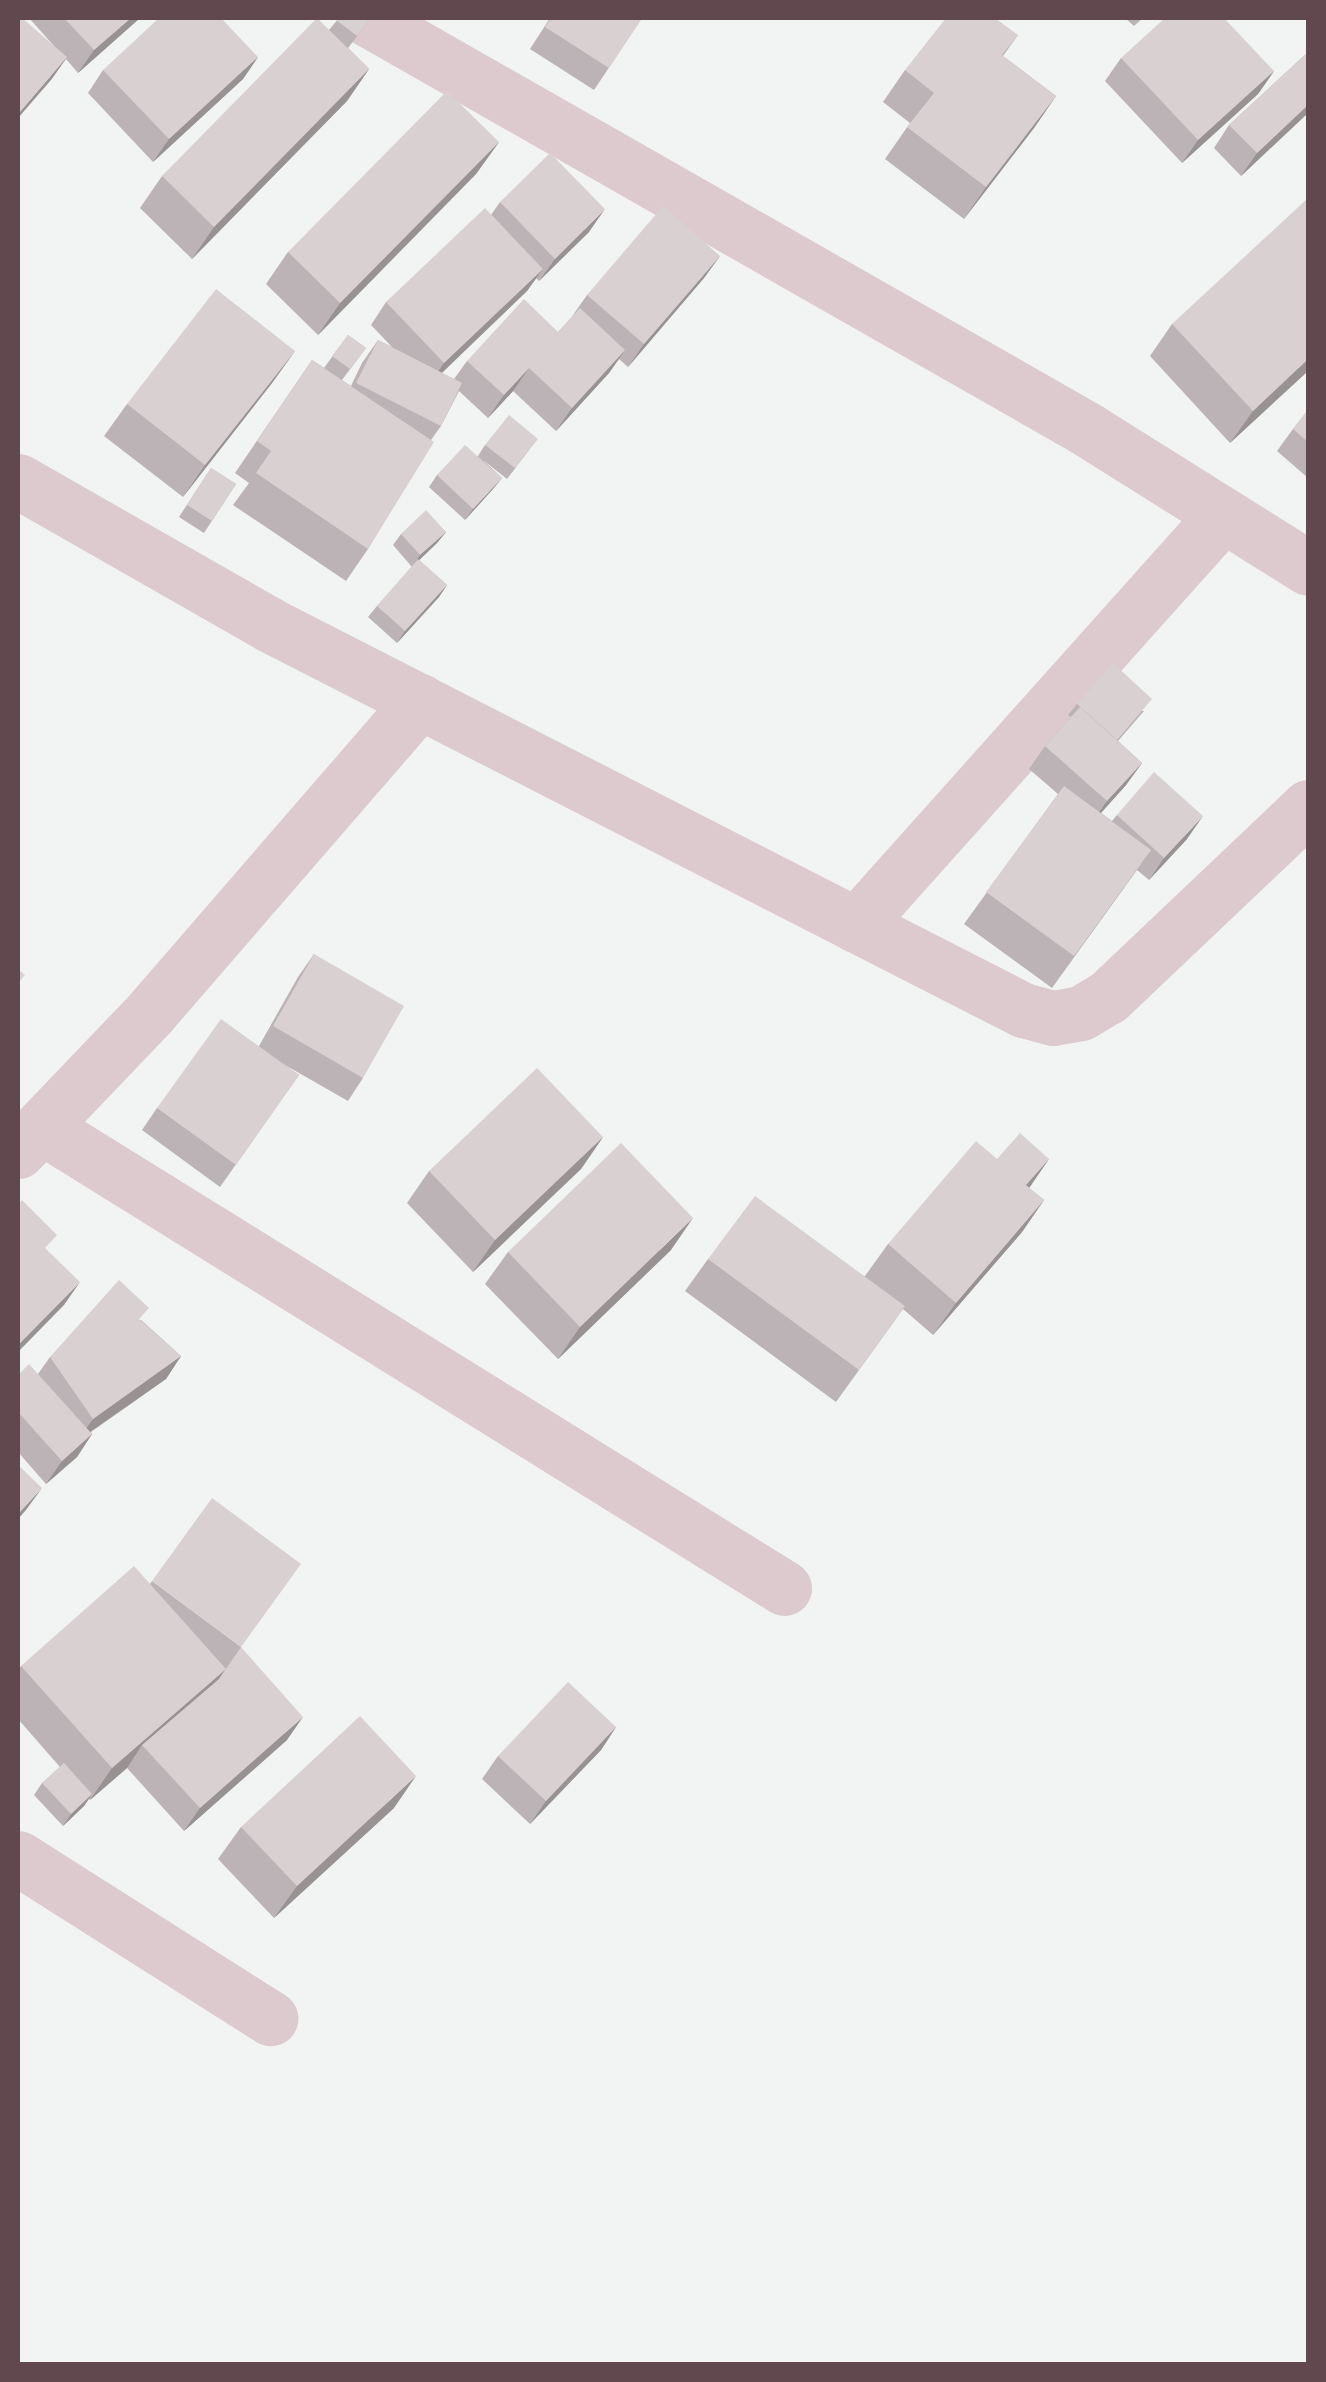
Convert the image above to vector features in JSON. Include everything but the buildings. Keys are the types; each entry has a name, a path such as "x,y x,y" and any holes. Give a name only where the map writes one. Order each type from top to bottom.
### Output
{"street":[{"path":"393,23 1085,428 1308,568"},
{"path":"18,481 270,624 1023,1010 1054,1018 1081,1013 1108,997 1308,807"},
{"path":"856,925 1223,515"},
{"path":"420,700 32,1140 784,1588"},
{"path":"18,1858 270,2018"}]}
